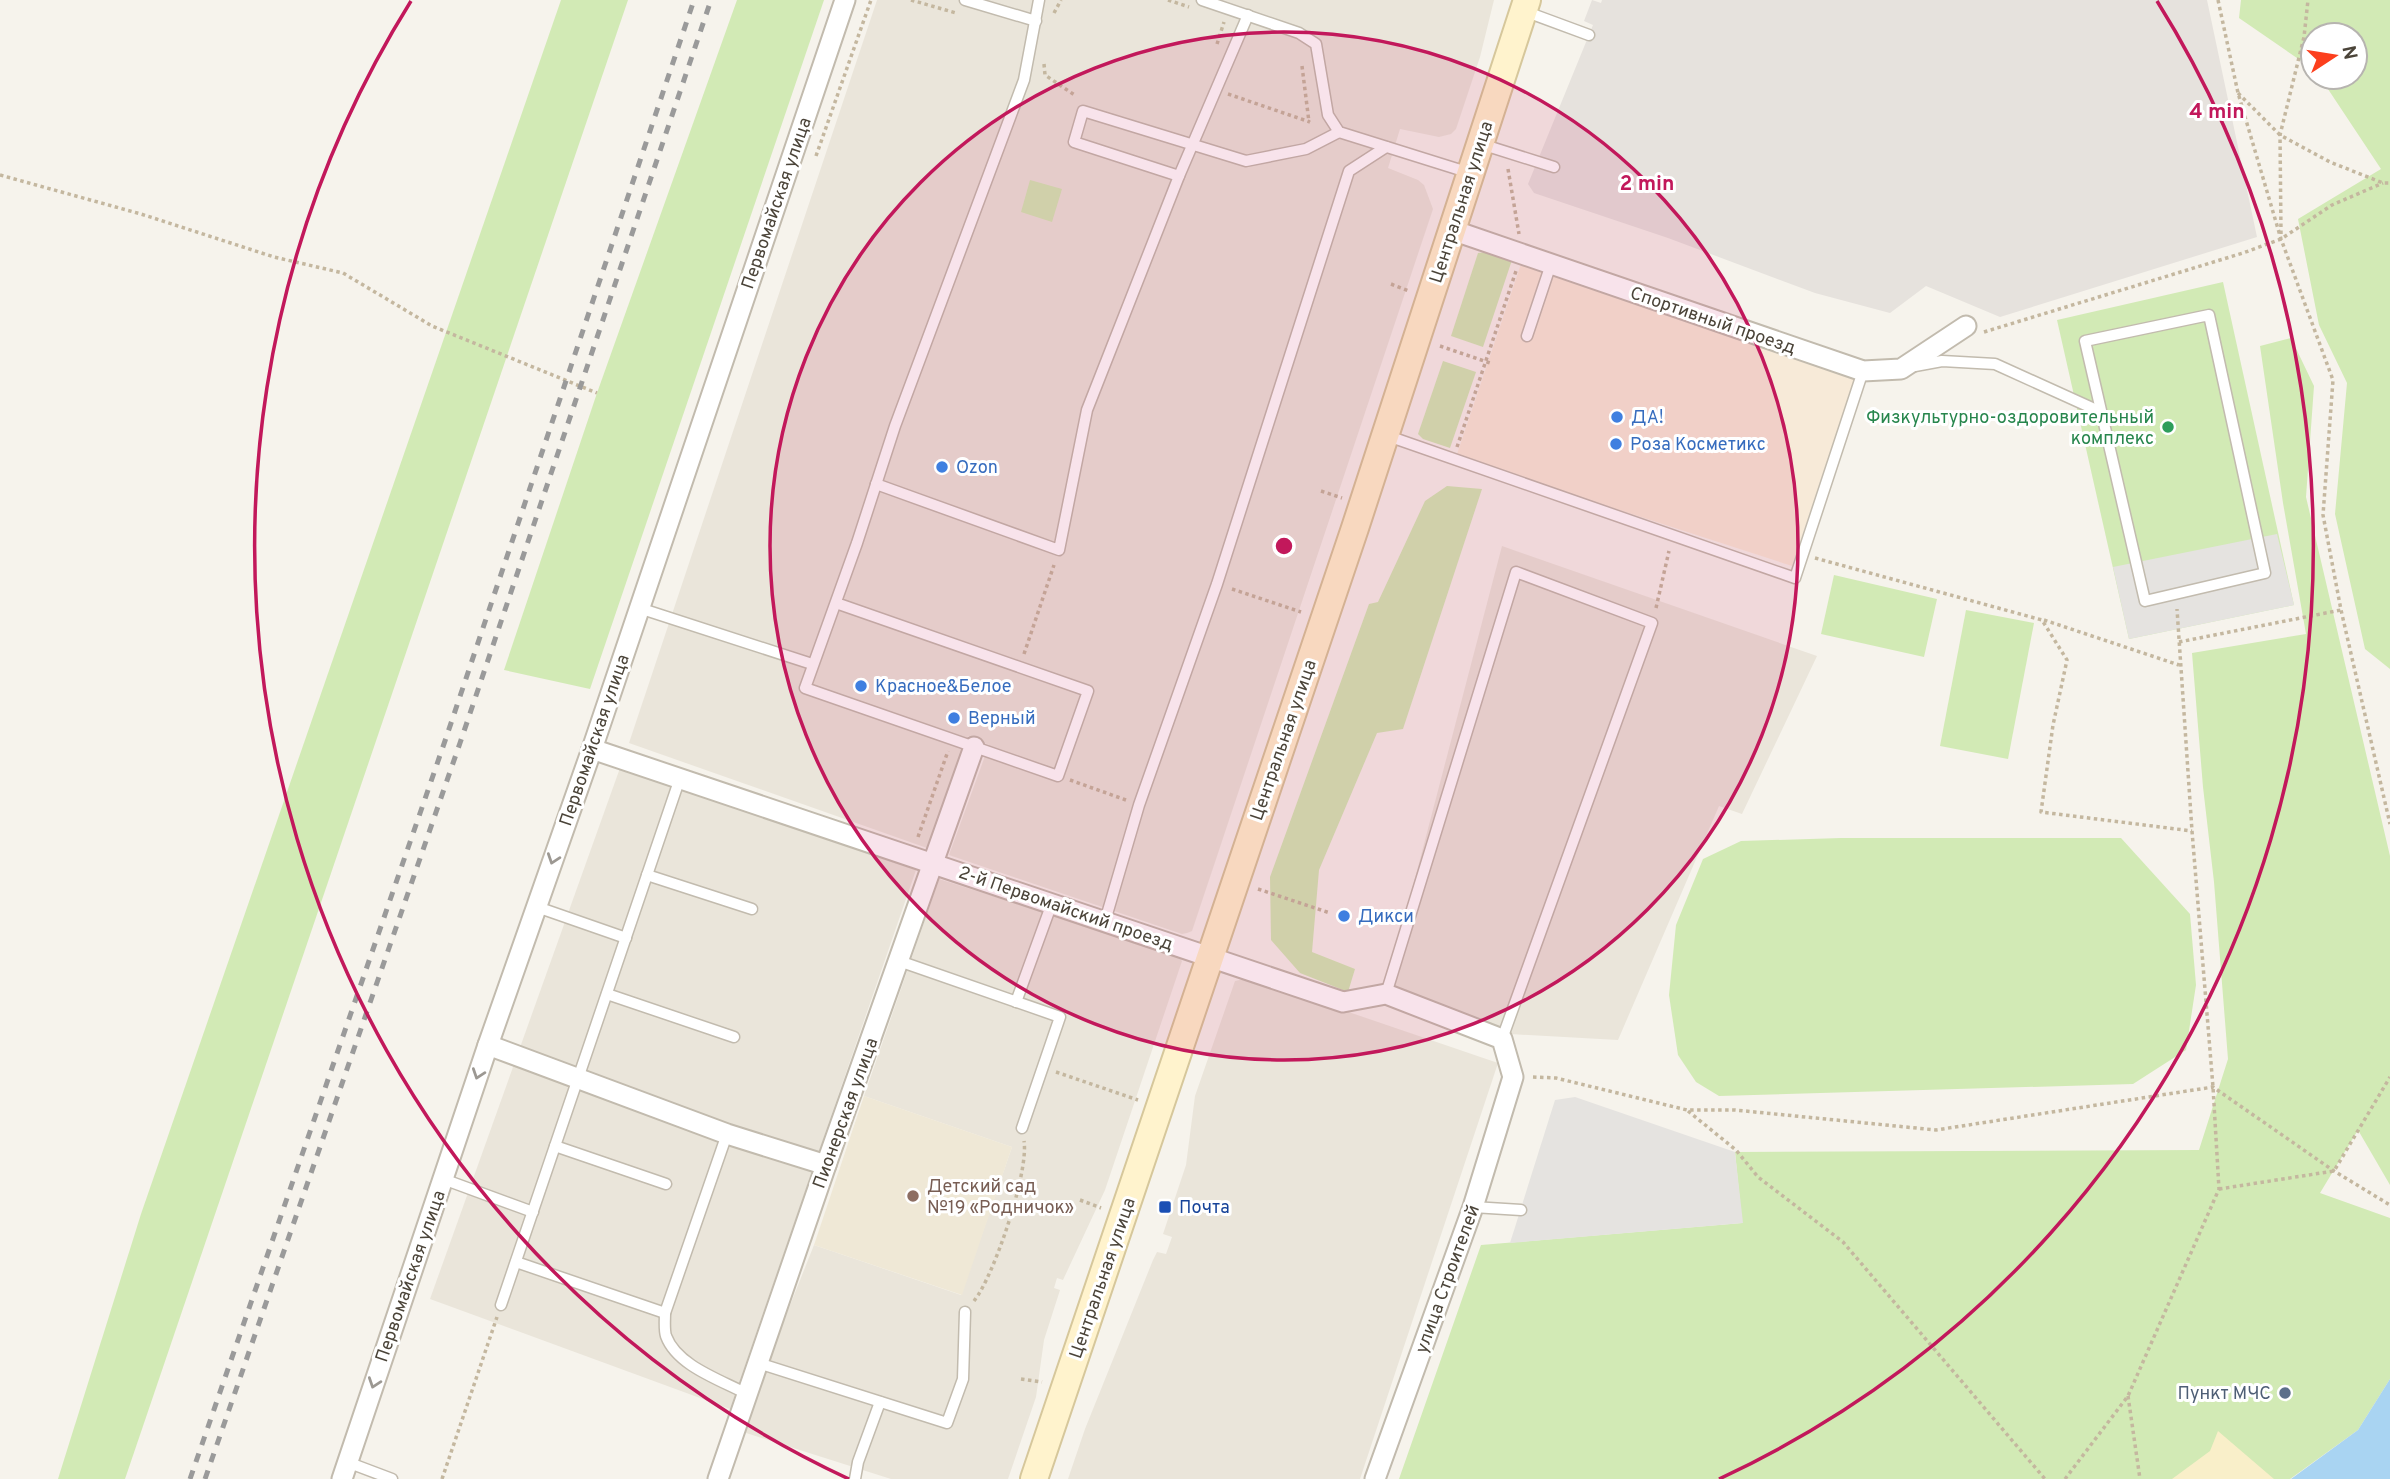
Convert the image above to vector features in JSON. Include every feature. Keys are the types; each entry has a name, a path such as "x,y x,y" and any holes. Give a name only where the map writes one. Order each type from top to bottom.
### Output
{"main road":[{"name":"Центральная улица","path":"1034,1479 1350,541 1470,174 1492,147 1525,5"}],"street":[{"name":"Первомайская улица","path":"344,1471 845,0"},
{"name":"Спортивный проезд","path":"1452,230 1863,371 1901,369"},
{"path":"1901,369 1966,326"},
{"name":"Пионерская улица","path":"718,1479 974,747"},
{"name":"2-й Первомайский проезд","path":"592,749 1343,1002 1386,995"},
{"path":"1386,995 1502,1039 1513,1077"},
{"path":"488,1045 726,1134 826,1164"},
{"name":"улица Строителей","path":"1375,1479 1473,1207 1513,1077"}],"lane":[{"path":"965,0 1036,21"},
{"path":"836,603 1087,691 1058,776 805,688 895,426 1024,80 1039,0"},
{"path":"1202,0 1215,2 1246,20 1299,33 1315,44 1328,115 1339,132 1470,174"},
{"path":"1525,5 1589,35"},
{"path":"876,484 1059,550 1087,410 1179,176 1246,20"},
{"path":"1179,176 1074,142 1083,111 1246,161 1306,149 1339,132"},
{"path":"1105,921 1139,805 1217,584 1349,171 1386,147"},
{"path":"1492,147 1554,167"},
{"path":"1527,336 1551,264"},
{"path":"2209,315 2265,573 2177,593 2146,601 2085,341 2209,315"},
{"path":"1901,369 1942,361 1995,364 2101,411"},
{"path":"1384,435 1795,578 1863,371"},
{"path":"1386,995 1516,572 1652,623 1502,1039"},
{"path":"639,608 812,664"},
{"path":"501,1305 680,778"},
{"path":"647,875 752,909"},
{"path":"1016,1002 1052,903"},
{"path":"537,907 626,938"},
{"path":"899,961 1059,1017 1022,1128"},
{"path":"607,994 734,1037"},
{"path":"726,1134 665,1313 666,1335 688,1363 747,1394"},
{"path":"555,1146 666,1184"},
{"path":"443,1179 533,1212"},
{"path":"1473,1207 1521,1210"},
{"path":"516,1262 665,1313"},
{"path":"758,1363 947,1423 963,1379 965,1312"},
{"path":"855,1479 858,1462 880,1402"},
{"path":"344,1471 392,1479"}],"path":[{"path":"1168,0 1191,7"},
{"path":"2218,0 2238,93 2281,239 2333,380 2323,515 2341,610 2390,824"},
{"path":"2281,239 2280,135 2304,37 2308,0"},
{"path":"1214,52 1225,18 1246,20"},
{"path":"1301,61 1309,121"},
{"path":"1044,62 1045,75 1072,94 1085,99"},
{"path":"1217,90 1339,132"},
{"path":"2238,93 2280,135 2330,162 2383,183 2390,183"},
{"path":"1453,459 1522,254 1492,147"},
{"path":"0,175 141,214 274,257 343,273 432,326 597,393"},
{"path":"1966,326 1984,332 2242,254 2281,239 2332,205 2383,183"},
{"path":"1391,284 1410,291"},
{"path":"1440,346 1490,363"},
{"path":"1321,491 1342,498"},
{"path":"1652,623 1673,535"},
{"path":"1019,669 1059,550"},
{"path":"1803,555 2042,620 2180,665"},
{"path":"1217,584 1303,612"},
{"path":"2065,1479 2128,1396 2219,1189 2178,642 2177,593"},
{"path":"2178,642 2341,610"},
{"path":"2042,620 2067,660 2053,725 2041,812 2192,831"},
{"path":"911,856 952,739"},
{"path":"1058,776 1139,805"},
{"path":"1258,889 1330,913"},
{"path":"1043,1067 1140,1100"},
{"path":"1513,1077 1556,1078 1686,1110 1734,1110 1936,1130 2213,1087 2334,1171 2390,1205"},
{"path":"2334,1171 2390,1077"},
{"path":"1686,1110 1736,1150 1758,1177 1843,1242 2045,1479"},
{"path":"965,1312 980,1294 991,1272 1022,1178 1026,1154 1022,1128"},
{"path":"2219,1189 2334,1171"},
{"path":"1080,1200 1101,1208"},
{"path":"442,1479 501,1305"},
{"path":"1021,1379 1042,1382"},
{"path":"2128,1396 2140,1479"}],"shaded area":[{"path":"877,0 1494,0 1480,57 1456,129 1451,134 1439,137 1400,129 1388,168 1424,185 1433,209 1192,931 1187,933 1182,934 949,855 989,745 968,736 927,848 629,743"},
{"path":"1592,0 1601,3 1602,0 2207,0 2257,237 2000,317 1926,286 1890,313 1815,293 1668,238 1534,193 1528,184 1593,25 1584,21"},
{"path":"1523,258 1855,378 1792,566 1456,457"},
{"path":"2277,534 2294,605 2129,639 2113,567"},
{"path":"1502,546 1817,656 1742,814 1719,806 1618,1040 1510,1034 1385,993"},
{"path":"620,768 916,870 730,1409 430,1299"},
{"path":"939,879 1176,954 1182,961 1105,1190 1063,1280 1057,1278 1054,1288 1060,1290 1044,1340 1036,1397 1008,1479 891,1479 740,1431 814,1245 961,1295 1012,1147 864,1096"},
{"path":"1249,978 1498,1063 1360,1479 1068,1479 1085,1429 1153,1260 1157,1252 1166,1254 1172,1237 1163,1234 1186,1165 1195,1096 1235,981"},
{"name":"Детский сад №19 «Родничок»","path":"864,1096 1012,1147 962,1295 814,1245"},
{"path":"1575,1097 1735,1152 1743,1223 1510,1243 1555,1100"}],"green space":[{"path":"561,0 628,0 125,1479 58,1479 141,1214"},
{"path":"737,0 824,0 590,689 504,670 597,393"},
{"path":"2241,0 2390,0 2390,669 2365,649 2335,514 2347,383 2319,325 2298,219 2381,169 2329,91 2369,91 2369,21 2299,21 2299,59 2239,18"},
{"path":"1030,180 1062,189 1052,222 1021,212"},
{"path":"1486,252 1512,260 1483,347 1451,336 1478,253"},
{"name":"Физкультурно-оздоровительный комплекс","path":"2223,282 2294,605 2129,639 2057,320"},
{"path":"2291,338 2314,386 2306,497 2390,856 2390,1185 2358,1130 2320,1193 2390,1218 2390,1379 2358,1430 2290,1479 1399,1479 1481,1245 1742,1223 1735,1152 2199,1150 2228,1059 2192,653 2306,634 2260,346"},
{"path":"1443,361 1476,372 1450,448 1423,439 1418,434"},
{"path":"1447,486 1482,489 1403,729 1377,733 1319,870 1312,952 1355,969 1348,992 1300,973 1271,940 1270,877 1369,604 1378,602 1425,501"},
{"path":"1834,575 1937,599 1924,657 1821,634"},
{"path":"1966,610 2034,623 2008,759 1940,746"},
{"path":"1841,838 2121,838 2190,914 2196,985 2186,1050 2133,1084 1719,1096 1696,1082 1678,1055 1669,995 1676,925 1703,859 1741,841"}],"sand":[{"path":"2218,1431 2274,1479 2172,1479 2210,1451"}],"water":[{"path":"2390,1379 2390,1479 2291,1479 2358,1430"}],"railway":[{"path":"190,1479 446,738 694,0"},
{"path":"205,1479 460,743 711,0"}],"place":[{"name":"ДА!","path":"1617,417"},
{"name":"Физкультурно-оздоровительный комплекс","path":"2168,427"},
{"name":"Роза Косметикс","path":"1616,444"},
{"name":"Ozon","path":"942,467"},
{"name":"Красное&Белое","path":"861,686"},
{"name":"Верный","path":"954,718"},
{"name":"Дикси","path":"1344,916"},
{"name":"Детский сад №19 «Родничок»","path":"913,1196"},
{"name":"Почта","path":"1165,1207"},
{"name":"Пункт МЧС","path":"2285,1393"}]}
